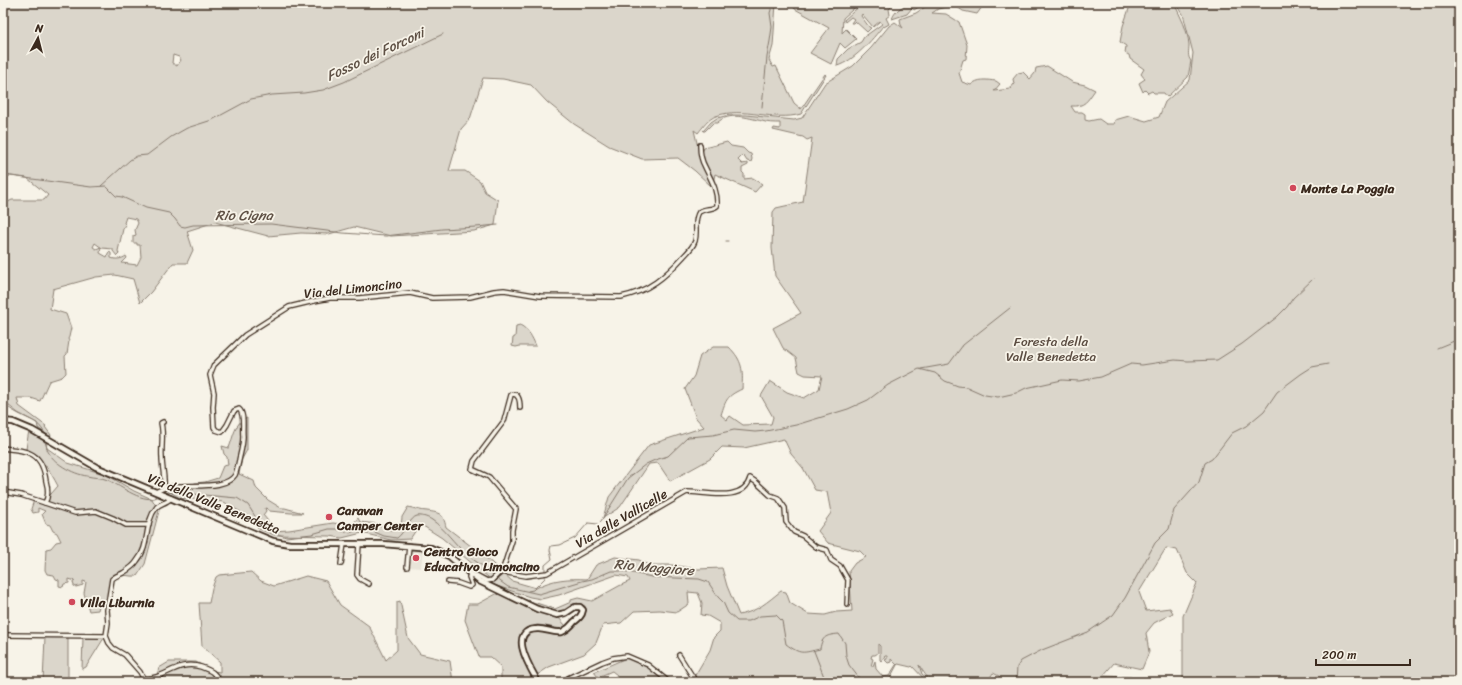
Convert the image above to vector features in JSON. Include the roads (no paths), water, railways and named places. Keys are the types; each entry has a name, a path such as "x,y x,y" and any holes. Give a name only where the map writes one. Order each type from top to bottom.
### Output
{"main road":[{"name":"Via della Valle Benedetta","path":"3,421 24,426 44,436 96,467 282,543 359,544 431,548 443,553 483,583 536,609 550,614 562,614 574,607 582,608 582,614 565,630 559,632 536,629 529,631 523,636 521,642 522,650 538,682"}],"street":[{"name":"Via del Limoncino","path":"157,492 164,487 214,485 230,479 235,474 243,446 242,414 239,409 234,411 222,432 216,430 213,422 214,393 211,372 214,365 245,335 289,307 314,300 330,298 358,298 410,293 432,298 458,298 504,290 540,296 621,298 654,284 668,273 694,244 696,234 695,220 699,212 704,209 714,208 717,206 718,199 710,176 704,166 700,145"},
{"path":"448,582 458,583 470,587 472,586 469,577 471,575 476,575 487,581 492,580 500,573 512,541 512,530 516,509 489,477 474,471 472,466 474,461 504,421 511,395 516,395 520,408"},
{"name":"Via della Valle Benedetta","path":"163,422 161,423 163,435 162,458 164,487"},
{"path":"3,448 26,450 37,457 42,464 48,491 45,503"},
{"name":"Via delle Vallicelle","path":"500,573 526,576 547,573 687,492 704,492 726,495 742,490 749,483 750,478 770,495 778,498 785,508 786,522 794,532 803,536 816,547 827,550 831,560 840,566 848,580 847,605"},
{"path":"3,492 21,495 75,513 96,511 126,525 149,525"},
{"path":"171,498 166,503 159,505 150,518 145,545 139,560 125,572 112,579 107,610 108,623 106,636 108,643 113,648 125,655 140,672 143,678 154,678 174,668 191,664 215,674 220,682"},
{"path":"341,564 344,544"},
{"path":"359,544 357,575 360,579 369,584"},
{"path":"407,567 409,546"},
{"path":"3,635 106,636"},
{"path":"679,655 696,682"},
{"path":"566,682 568,678 602,662 625,656 648,665 669,682"}],"waterway":[{"path":"762,107 767,57 772,27 770,13 773,3"},
{"name":"Fosso dei Forconi","path":"101,186 130,160 137,156 147,155 171,137 187,128 212,120 251,99 272,95 323,90 344,82 443,34"},
{"name":"Rio Cigna","path":"3,175 91,187 106,186 116,196 122,197 146,208 169,213 180,226 185,227 193,225 271,224 343,233 386,236 442,229 498,225"},
{"path":"528,591 533,590 545,578 545,565 552,559 550,550 551,546 560,545 575,538 588,523 598,524 628,478 646,464 668,456 688,437 713,435 734,430 755,432 766,431 796,425 848,409 868,400 888,385 919,369 935,373 945,381 958,386 967,387 985,395 998,397 1016,393 1026,388 1062,380 1079,381 1101,377 1131,364 1142,365 1175,360 1217,360 1242,344 1277,317 1287,307 1293,298 1313,279"},
{"path":"921,369 949,364 963,345 1010,308"},
{"path":"1437,348 1459,339"},
{"path":"1016,682 1017,667 1021,661 1042,650 1088,632 1113,615 1125,598 1155,543 1169,529 1174,510 1199,482 1205,463 1212,459 1232,433 1246,426 1264,411 1277,392 1312,367 1328,364"},
{"name":"Rio Maggiore","path":"3,404 35,422 46,435"},
{"name":"Rio Maggiore","path":"47,440 47,448 53,459 64,467 81,475 103,478 140,497 147,499 159,496"},
{"name":"Rio Maggiore","path":"166,493 171,492 237,498 248,505 258,521 267,530 286,537 312,534 329,529 336,529 350,533 363,527 384,536 397,538 415,517 423,516 431,519 465,553 495,576"},
{"name":"Rio Maggiore","path":"497,579 508,587 539,594 592,579 611,571 623,571 652,577 699,579 708,582 723,602 728,613 737,621 749,621 760,616 776,615 782,621 786,644 795,650 805,652 820,649 822,641 826,637 839,634 845,643 846,656 849,665 862,682"},
{"path":"814,651 826,682"}],"place":[{"name":"Monte La Poggia","path":"1293,188"},
{"name":"Caravan Camper Center","path":"329,517"},
{"name":"Centro Gioco Educativo Limoncino","path":"416,558"},
{"name":"Villa Liburnia","path":"72,602"}],"park label":[{"name":"Foresta della Valle Benedetta","path":"1051,348"}]}
